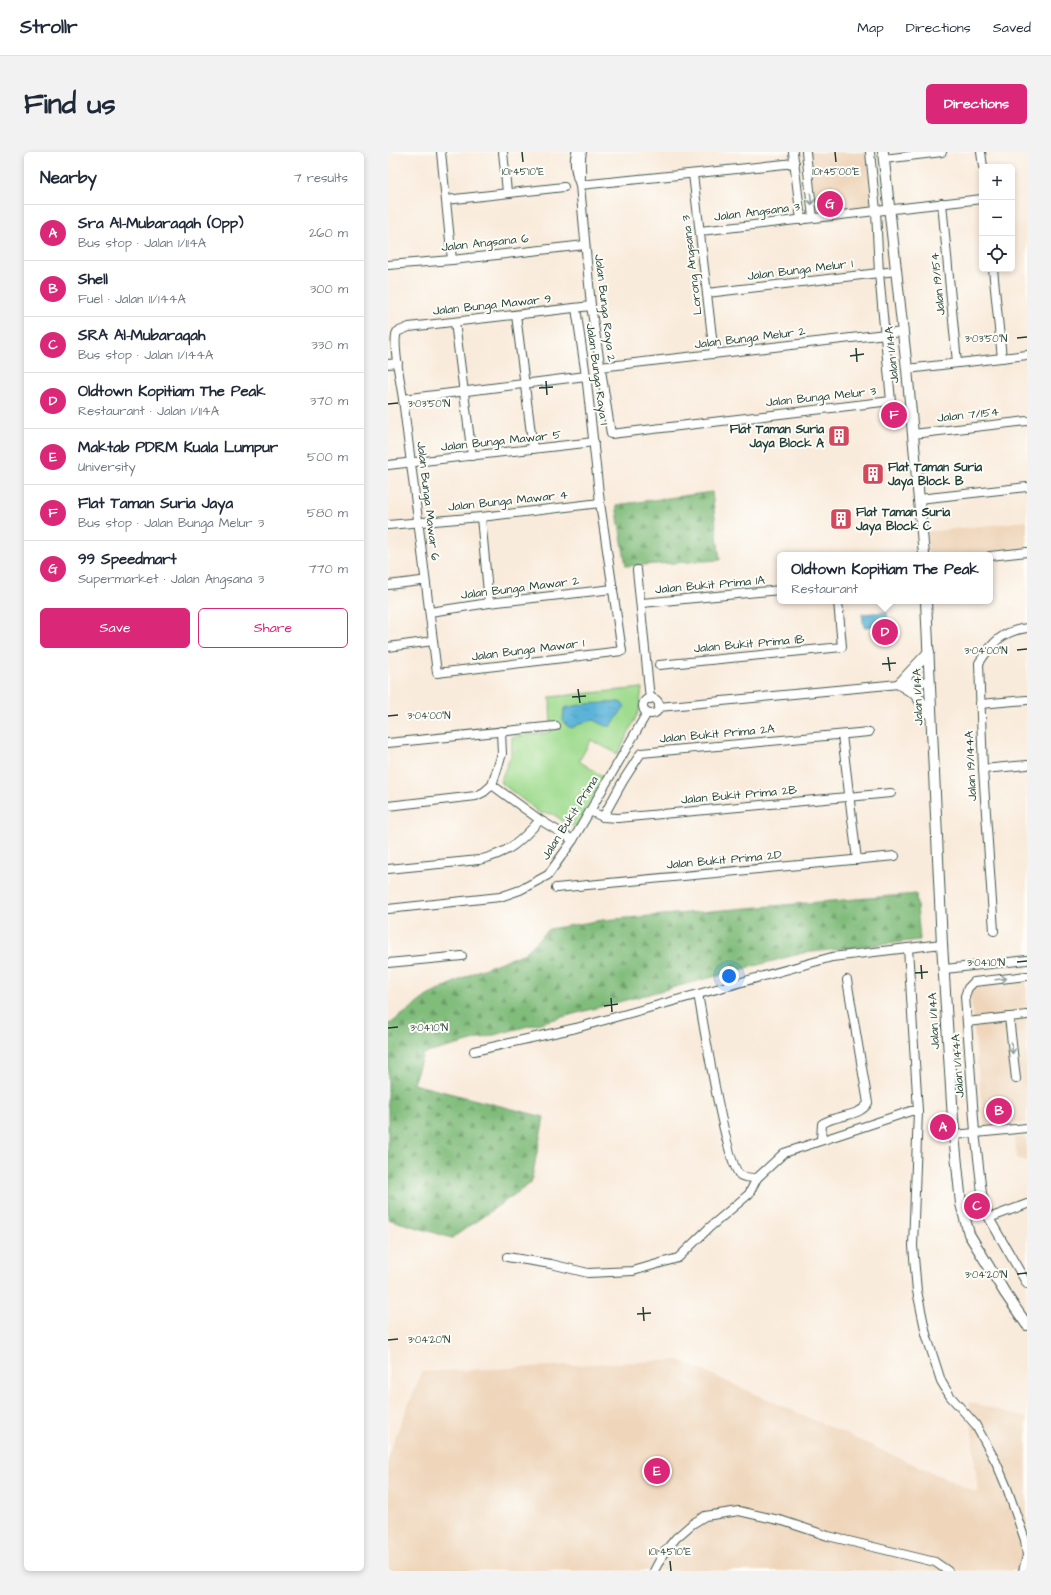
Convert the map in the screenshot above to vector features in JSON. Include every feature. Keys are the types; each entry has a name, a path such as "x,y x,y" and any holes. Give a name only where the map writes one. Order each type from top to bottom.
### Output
{"street":[{"path":"441,152 452,260"},
{"path":"503,152 507,192"},
{"name":"Jalan Bunga Raya 2","path":"576,152 574,158 576,176 580,185"},
{"name":"Jalan Bunga Raya 2","path":"582,152 582,176 580,185 591,306 611,434"},
{"path":"793,152 800,220"},
{"path":"806,152 813,218"},
{"name":"Jalan Bunga Melur 3","path":"611,434 891,401 879,273 876,211 870,152"},
{"path":"884,156 942,152"},
{"path":"981,152 983,164"},
{"name":"Jalan 1/114A","path":"884,156 924,552"},
{"path":"580,185 794,163"},
{"name":"Lorong Angsana 3","path":"693,174 714,354"},
{"path":"446,200 507,192 564,187"},
{"name":"Jalan Angsana 3","path":"700,231 979,199"},
{"name":"Jalan 19/154","path":"942,204 957,362"},
{"name":"Jalan Angsana 6","path":"388,265 452,260 585,244"},
{"name":"Jalan Bunga Melur 1","path":"707,293 896,271"},
{"path":"993,272 1002,358"},
{"name":"Jalan Bunga Mawar 9","path":"397,332 409,327 516,316 591,306"},
{"name":"Jalan Bunga Raya 1","path":"576,308 594,442"},
{"path":"516,316 533,449"},
{"path":"455,322 472,456"},
{"name":"Jalan Bunga Mawar 6","path":"397,332 395,336 398,363 437,673"},
{"name":"Jalan Bunga Melur 2","path":"600,368 902,332"},
{"path":"906,369 1027,355"},
{"path":"388,364 398,363"},
{"path":"403,399 586,376"},
{"name":"Jalan 7/154","path":"913,434 1027,421"},
{"path":"594,442 600,503 613,589"},
{"name":"Jalan Bunga Mawar 5","path":"388,465 594,442"},
{"path":"919,500 1027,487"},
{"name":"Jalan Bunga Mawar 4","path":"388,525 481,517 600,503"},
{"path":"481,517 489,603"},
{"path":"993,556 1027,552"},
{"path":"637,570 642,603 650,699"},
{"path":"388,585 421,581"},
{"name":"Jalan Bunga Mawar 2","path":"430,612 489,603 613,589"},
{"name":"Jalan Bunga Mawar 1","path":"437,673 622,650 613,589"},
{"name":"Jalan Bukit Prima 1A","path":"642,603 777,590"},
{"name":"Jalan Bukit Prima 1B","path":"659,665 842,647 838,604"},
{"name":"Jalan 1/114A","path":"926,604 942,944 945,969 954,1134 961,1204 970,1234 1005,1293 1027,1325"},
{"name":"Jalan 19/144A","path":"994,931 983,769 979,663 989,648 1002,636 1011,631 1027,628"},
{"path":"388,647 433,641"},
{"path":"899,684 929,652"},
{"path":"659,707 930,681"},
{"path":"899,684 915,694 931,716"},
{"path":"650,699 658,702 659,707"},
{"path":"650,699 644,704 644,709 647,713 655,713 659,707"},
{"path":"980,704 1027,700"},
{"name":"Jalan Bukit Prima","path":"388,910 500,897 520,890 548,875 573,840 647,713"},
{"path":"388,743 556,726"},
{"path":"388,806 476,796 484,792 492,785 502,754 501,731"},
{"name":"Jalan Bukit Prima 2A","path":"603,817 641,753 869,732"},
{"path":"842,735 857,860"},
{"path":"983,769 1027,765"},
{"path":"492,785 540,820 573,840"},
{"name":"Jalan Bukit Prima 2B","path":"590,811 603,817 618,818 891,793"},
{"path":"388,870 472,861 492,857 502,853 521,841 540,820"},
{"name":"Jalan Bukit Prima 2D","path":"556,888 895,856"},
{"path":"474,1051 576,1028 832,957 942,944"},
{"path":"908,948 918,1111 913,1246 917,1291 926,1334 941,1380 950,1396 975,1424 996,1462 1007,1488 1024,1540 1027,1556 1023,1571"},
{"path":"388,963 462,956"},
{"path":"945,969 1027,960"},
{"name":"Jalan 1/144A","path":"1027,976 974,982 968,988 965,996 975,1132 982,1193 989,1218 1027,1284"},
{"path":"821,1140 822,1124 865,1108 868,1103 847,980"},
{"path":"698,994 724,1132 733,1164 739,1174 748,1178 757,1178"},
{"path":"967,1022 1027,1016"},
{"path":"1009,1017 1016,1080"},
{"path":"507,1257 551,1264 588,1273 633,1271 678,1258 710,1227 749,1194 757,1178 784,1154 821,1140 911,1111 918,1111"},
{"path":"954,1134 1027,1128"},
{"path":"989,1218 1027,1204"},
{"path":"654,1571 663,1554 676,1538 692,1524 705,1516 739,1511 783,1521 828,1536 936,1562 948,1571"}],"shaded area":[{"path":"808,152 867,152 873,208 816,215"},
{"path":"1027,521 1027,550 993,554 993,552 928,552 926,532"},
{"path":"1027,979 1027,1123 984,1127 970,990 975,985"},
{"path":"1027,1137 1027,1161 1017,1158 1014,1138"},
{"path":"679,1360 978,1493 969,1402 1027,1418 1027,1571 388,1571 388,1454 422,1372"}],"green space":[{"path":"712,492 720,560 626,566 616,505"},
{"path":"642,688 639,711 618,754 591,740 579,761 604,777 578,826 568,825 553,814 540,813 500,782 511,755 512,737 551,732 550,697"},
{"path":"916,894 920,940 803,953 423,1054 413,1084 544,1117 531,1183 452,1238 388,1219 388,1023 390,1024 427,996 475,972 525,953 549,929 603,920"}],"water":[{"path":"887,612 888,625 864,627 862,614"},
{"path":"620,702 625,706 611,726 606,726 594,720 581,723 572,728 567,726 563,721 564,708 586,704"}],"place":[{"name":"99 Speedmart","path":"830,204"},
{"name":"Flat Taman Suria Jaya","path":"894,415"},
{"name":"Flat Taman Suria Jaya Block A","path":"839,436"},
{"name":"Flat Taman Suria Jaya Block B","path":"873,474"},
{"name":"Flat Taman Suria Jaya Block C","path":"841,519"},
{"name":"Oldtown Kopitiam The Peak","path":"885,632"},
{"name":"Shell","path":"999,1111"},
{"name":"Sra Al-Mubaraqah (Opp)","path":"943,1127"},
{"name":"SRA Al-Mubaraqah","path":"977,1206"},
{"name":"Maktab PDRM Kuala Lumpur","path":"657,1471"}]}
